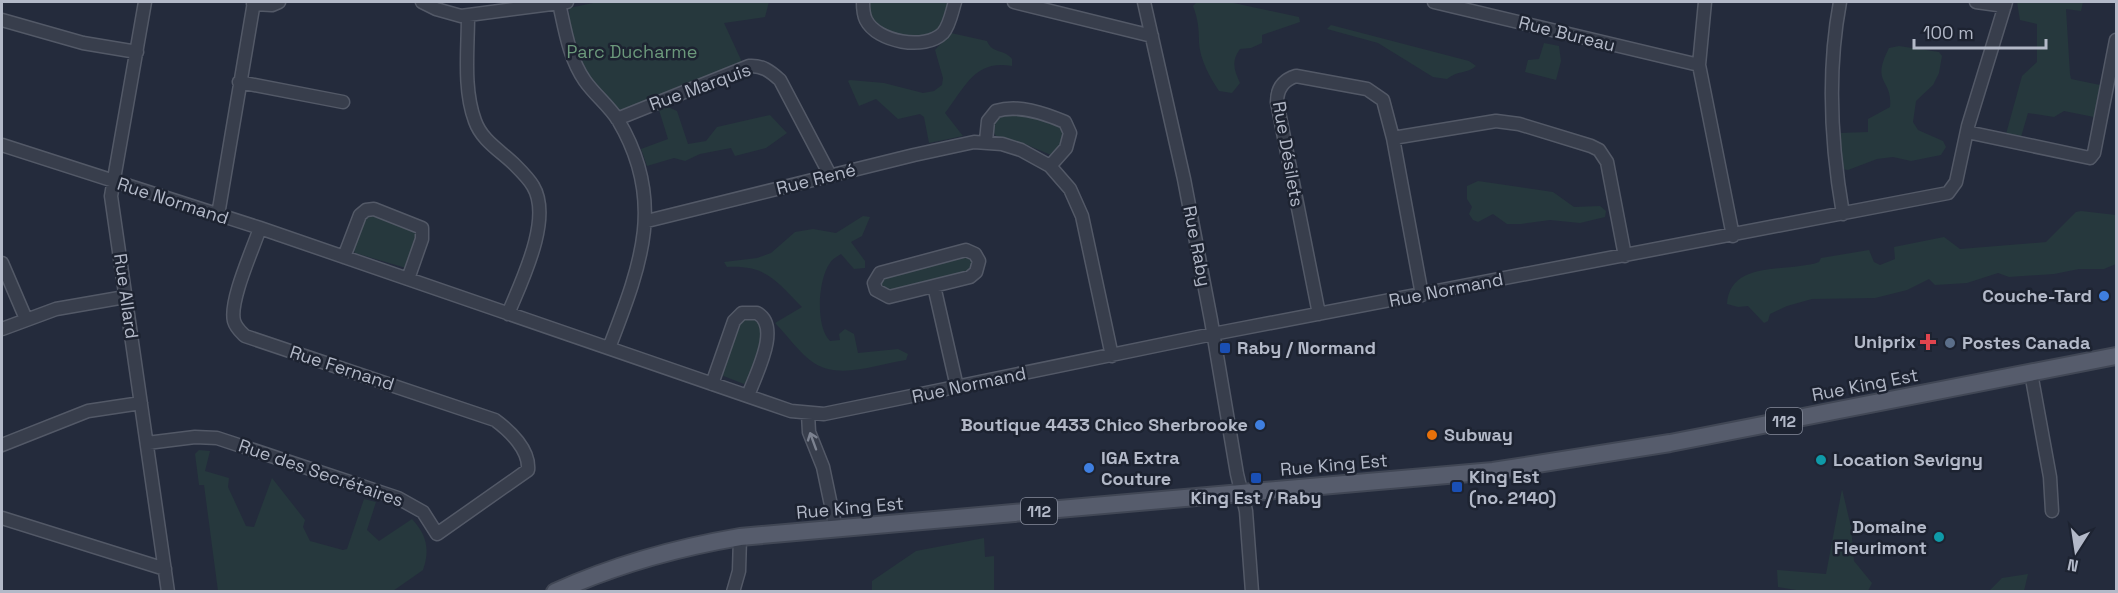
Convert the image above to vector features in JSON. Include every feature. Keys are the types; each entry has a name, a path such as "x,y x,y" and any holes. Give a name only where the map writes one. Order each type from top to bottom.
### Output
{"main road":[{"name":"Rue King Est","path":"555,591 646,557 692,545 740,537 1478,472 1552,463 1670,443 2116,356"}],"street":[{"name":"Rue Allard","path":"145,2 111,196 168,591"},
{"path":"218,215 254,3 272,5 279,2"},
{"path":"422,2 450,15 468,16 563,2 573,61 585,81 617,119 639,170 646,221 630,294 609,348"},
{"path":"862,2 865,19 870,27 890,38 916,43 936,38 944,32 955,2"},
{"path":"1014,2 1152,36"},
{"name":"Rue Raby","path":"1144,2 1184,179 1242,492 1252,591"},
{"name":"Rue Bureau","path":"1434,2 1699,65"},
{"path":"1705,2 1699,65 1733,236"},
{"path":"1840,2 1835,39 1833,135 1835,168 1843,214"},
{"path":"1976,2 2006,4"},
{"name":"Rue Normand","path":"2,145 260,228 712,384 808,414 836,412 1213,334 1948,193 1956,182 1967,132 2006,4"},
{"path":"468,16 468,87 476,123 484,138 516,165 534,186 539,201 536,238 508,314"},
{"path":"2,20 76,41 137,52"},
{"path":"1967,132 2084,159 2092,156 2116,40"},
{"name":"Rue Marquis","path":"617,119 749,66 758,65 770,71 780,80 830,175"},
{"name":"Rue Désilets","path":"1319,314 1278,114 1277,94 1280,88 1289,78 1302,75 1367,89 1383,100 1393,138 1422,295"},
{"path":"239,82 343,102"},
{"path":"986,141 988,120 996,111 1014,109 1051,116 1065,122 1070,133 1066,148 1050,166"},
{"path":"1393,138 1496,121 1520,124 1599,150 1607,162 1625,256"},
{"name":"Rue René","path":"646,221 914,154 986,141 1021,150 1050,166 1070,189 1082,216 1112,356"},
{"path":"344,257 360,214 374,208 422,228 422,239 408,279"},
{"name":"Rue Fernand","path":"260,228 234,306 234,323 238,330 245,336 495,420 519,443 528,464"},
{"path":"966,250 977,257 979,265 974,275 934,286 885,297 876,290 874,283 880,273 966,250"},
{"path":"2,263 26,319"},
{"path":"934,286 957,387"},
{"path":"2,329 26,319 84,303 125,297"},
{"path":"712,384 734,321 742,313 757,313 767,321 769,334 748,396"},
{"path":"2031,373 2050,477 2052,511"},
{"path":"2,445 88,411 141,403"},
{"path":"808,414 809,432 822,462 836,529"},
{"name":"Rue des Secrétaires","path":"147,444 195,437 225,440 398,498 423,512 438,534 524,475 528,464"},
{"path":"2,518 165,569"},
{"path":"733,591 739,572 740,537"}],"green space":[{"name":"Parc Ducharme","path":"598,2 769,2 765,17 724,23 742,62 740,64 618,111 585,74 571,36 569,8"},
{"path":"867,2 951,2 941,27 932,36 908,38 881,31 868,16"},
{"path":"1197,2 1229,2 1299,17 1300,22 1262,35 1262,43 1251,48 1240,49 1234,66 1240,83 1232,93 1219,91 1201,55 1198,24 1193,6"},
{"path":"2017,2 2083,2 2081,11 2066,9 2070,74 2071,79 2100,85 2094,117 2064,111 2054,117 2028,113 2021,137 2006,134 2022,76 2037,62 2037,24 2020,20"},
{"path":"1331,25 1469,61 1476,66 1447,79 1433,77 1378,43 1327,29"},
{"path":"951,33 987,41 992,48 1012,59 1012,66 989,67 972,77 945,113 963,136 929,143 924,117 920,114 898,119 876,99 859,106 848,81 850,80 884,83 923,93 934,91 942,85 943,78 935,50"},
{"path":"1544,43 1559,46 1561,61 1556,80 1525,72 1528,60 1539,59"},
{"path":"1899,46 1939,52 1942,56 1939,73 1933,85 1916,101 1913,122 1918,130 1943,141 1946,147 1941,155 1911,161 1893,157 1877,159 1848,170 1842,169 1839,133 1868,132 1868,119 1890,107 1890,98 1882,69 1889,48"},
{"path":"668,107 677,111 688,144 706,141 717,127 770,115 787,133 766,148 735,156 731,148 700,154 685,161 674,158 647,166 641,149 668,139 659,110"},
{"path":"1007,114 1038,118 1053,123 1064,132 1063,143 1051,155 1025,144 996,136 992,130 995,119"},
{"path":"1478,181 1553,192 1574,207 1600,206 1606,211 1605,217 1580,223 1550,220 1507,224 1493,214 1478,222 1473,220 1469,214 1472,207 1467,199 1467,186"},
{"path":"2076,212 2116,215 2116,264 2104,269 2079,269 2054,274 2009,277 1998,273 1967,283 1935,285 1929,279 1907,290 1875,298 1812,299 1787,306 1770,314 1768,321 1764,323 1748,306 1738,307 1727,304 1731,290 1738,280 1763,270 1807,265 1819,262 1821,258 1869,250 1874,262 1880,265 1895,259 1894,247 1944,237 1960,249 2046,242"},
{"path":"373,213 419,233 406,268 355,253 353,249 363,218"},
{"path":"863,216 870,217 862,236 851,242 865,261 865,268 854,269 841,254 831,262 826,270 821,291 822,325 830,341 840,340 839,334 845,329 854,334 858,353 898,349 908,354 906,360 847,371 824,368 804,355 775,323 802,307 770,276 752,269 727,267 724,262 757,258 771,253 795,232 813,229 836,233"},
{"path":"967,256 974,260 973,270 888,292 881,289 879,280 882,277"},
{"path":"743,317 758,318 765,333 748,380 744,384 721,375 738,325"},
{"path":"199,450 210,451 205,471 229,478 228,487 246,526 254,527 272,478 305,520 303,527 310,541 343,550 347,549 364,499 376,502 367,530 379,541 412,519 417,525 424,537 427,549 423,570 393,591 218,591 204,485 199,485 195,454"},
{"path":"1842,489 1851,527 1854,561 1872,583 1868,591 1808,592 1778,587 1777,570 1826,574"},
{"path":"984,538 985,557 994,556 994,591 872,591 872,581 916,551"},
{"path":"2028,574 2024,591 1989,591 2002,578"}],"place":[{"name":"Couche-Tard","path":"2104,296"},
{"name":"Uniprix","path":"1928,342"},
{"name":"Postes Canada","path":"1950,343"},
{"name":"Raby / Normand","path":"1225,348"},
{"name":"Boutique 4433 Chico Sherbrooke","path":"1260,425"},
{"name":"Subway","path":"1432,435"},
{"name":"Location Sevigny","path":"1821,460"},
{"name":"IGA Extra Couture","path":"1089,468"},
{"name":"King Est / Raby","path":"1256,478"},
{"name":"King Est (no. 2140)","path":"1457,487"},
{"name":"Domaine Fleurimont","path":"1939,537"}]}
